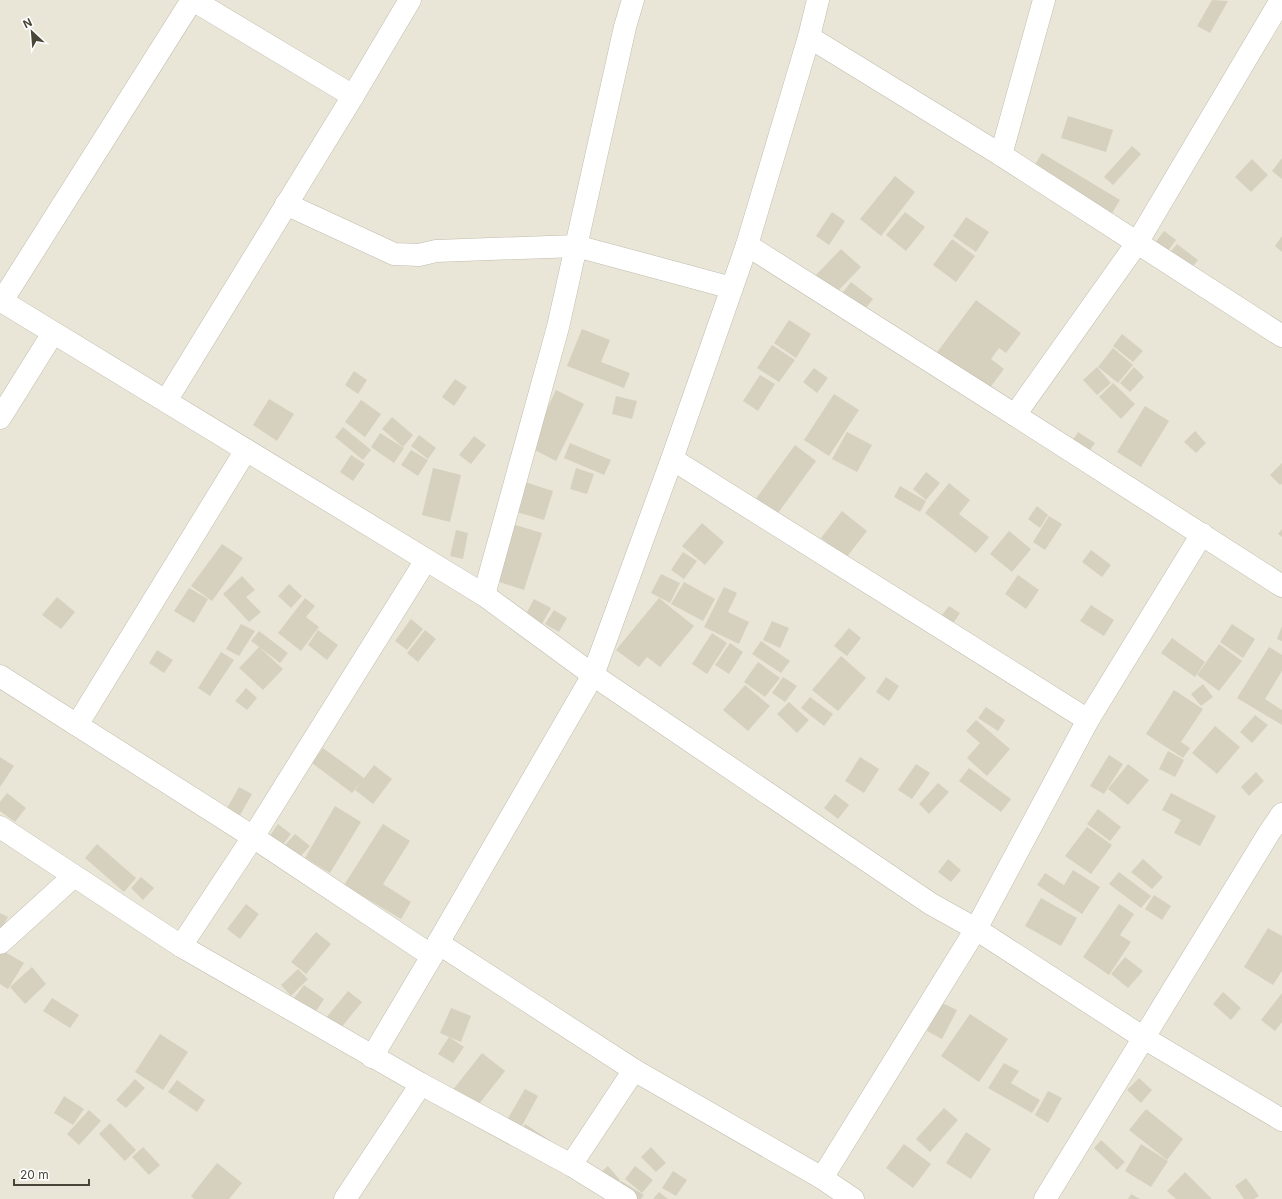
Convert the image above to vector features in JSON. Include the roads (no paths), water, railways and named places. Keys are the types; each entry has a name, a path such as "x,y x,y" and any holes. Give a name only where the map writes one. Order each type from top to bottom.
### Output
{"street":[{"path":"353,96 193,0 1,301 484,595 592,675 931,904 976,929 1144,1038 1282,1120"},
{"path":"166,401 353,96 410,0"},
{"path":"484,595 558,327 625,27 633,0"},
{"path":"372,1056 435,950 592,675 672,459 747,244 809,37 818,0"},
{"path":"1000,155 1044,0"},
{"path":"1015,415 1137,243 1281,0"},
{"path":"809,37 1000,155 1282,336"},
{"path":"286,204 394,254 419,255 436,251 576,246 732,288"},
{"path":"747,244 1282,586"},
{"path":"0,418 54,333"},
{"path":"77,725 246,450"},
{"path":"672,459 1088,720"},
{"path":"822,1178 976,929 1088,720 1202,534"},
{"path":"182,946 253,837 426,560"},
{"path":"0,676 253,837 435,950 634,1070 822,1178 853,1199"},
{"path":"1044,1199 1144,1038 1276,837 1282,814"},
{"path":"0,828 182,946 421,1084 571,1165 626,1199"},
{"path":"0,944 74,876"},
{"path":"571,1165 634,1070"},
{"path":"345,1199 421,1084"}]}
